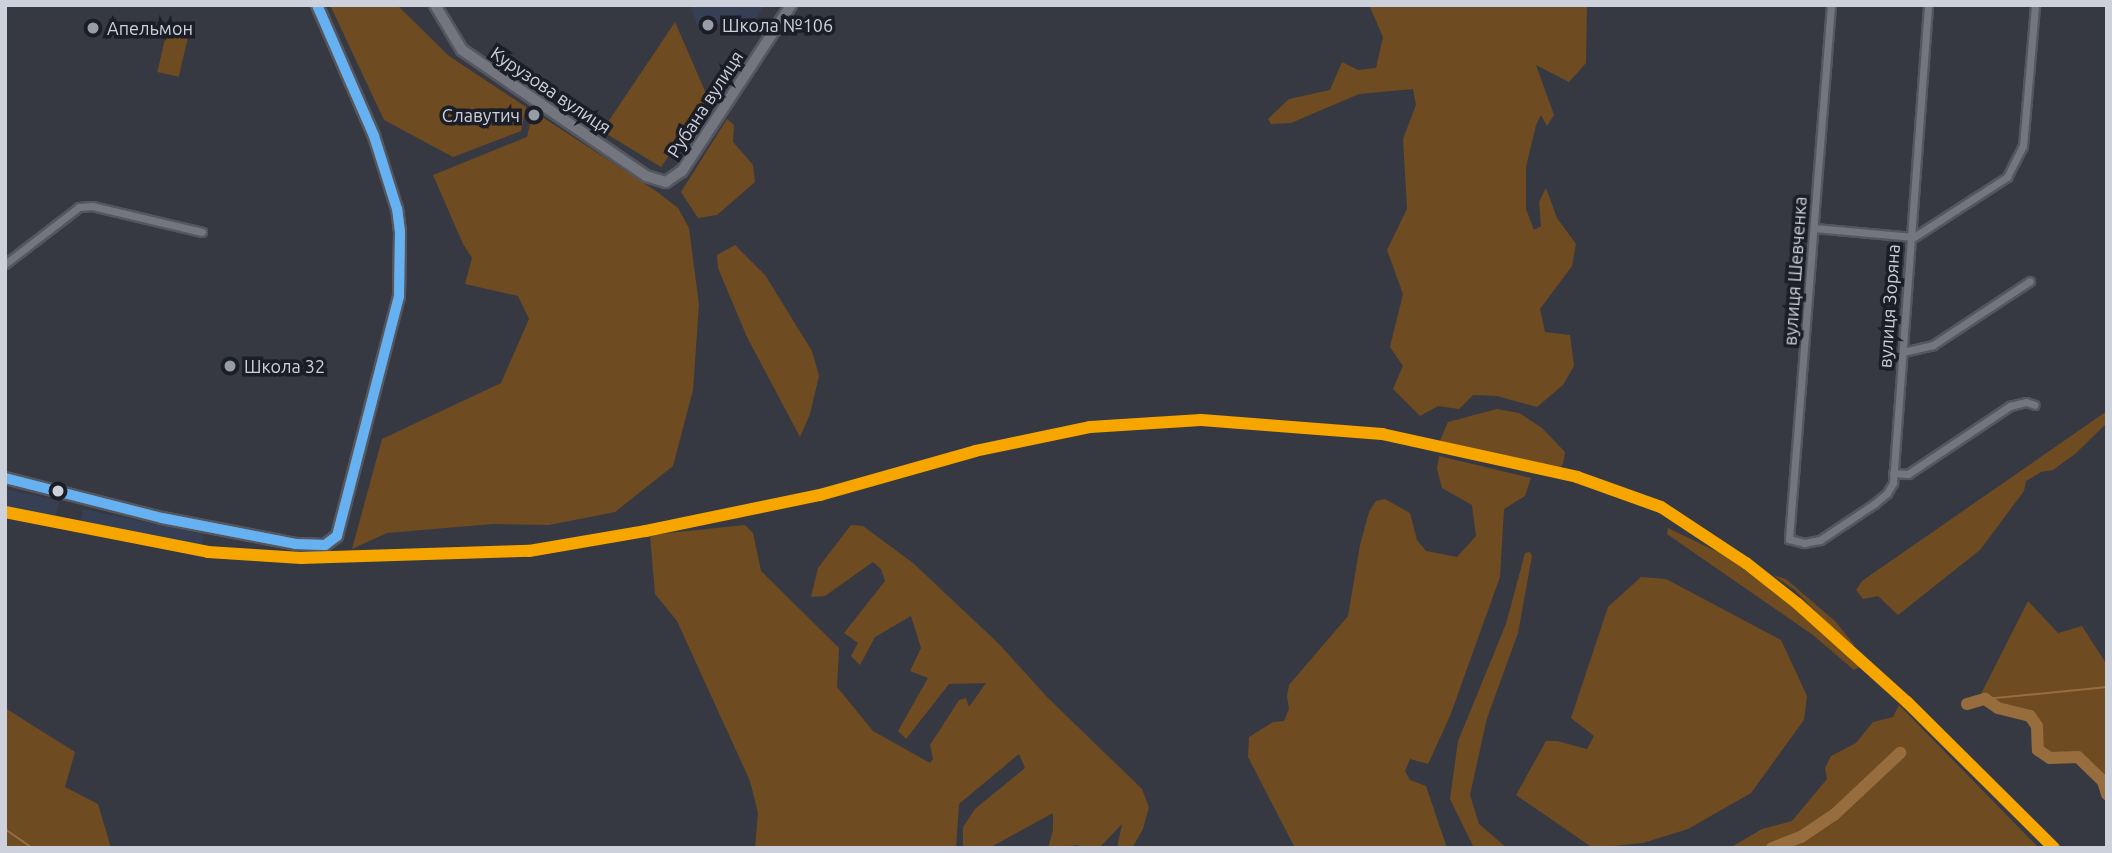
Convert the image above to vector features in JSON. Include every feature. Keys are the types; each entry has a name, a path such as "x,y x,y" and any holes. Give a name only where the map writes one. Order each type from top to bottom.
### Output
{"street":[{"path":"5,478 162,518 296,544 325,545 335,538 341,529 399,296 400,232 394,198 374,136 317,5"},
{"name":"Курузова вулиця","path":"435,5 462,50 627,163 657,181 666,183"},
{"name":"Рубана вулиця","path":"666,183 682,171 791,5"},
{"name":"вулиця Шевченка","path":"1789,539 1831,5"},
{"name":"вулиця Зоряна","path":"1789,539 1804,543 1820,540 1882,498 1890,489 1903,352 1909,237 1928,5"},
{"path":"1814,229 1909,237 1919,235 2007,177 2022,146 2029,97 2035,5"},
{"path":"5,264 79,207 92,206 202,232"},
{"path":"1903,352 1933,345 2030,281"},
{"path":"1893,473 1908,474 2010,406 2026,402 2035,405"}],"shaded area":[{"path":"330,5 397,5 449,56 526,107 521,131 453,157 384,120"},
{"name":"Школа №106","path":"690,5 765,5 745,37 736,18 700,33"},
{"path":"1369,5 1587,5 1586,63 1569,82 1536,65 1554,115 1547,126 1541,115 1536,125 1526,167 1526,209 1534,230 1541,226 1539,202 1546,188 1557,218 1576,244 1572,266 1540,309 1545,332 1570,335 1574,366 1563,385 1537,407 1497,396 1473,395 1459,409 1438,406 1420,416 1393,389 1403,366 1390,347 1403,294 1387,250 1407,209 1403,139 1416,105 1413,89 1359,94 1291,123 1271,124 1268,119 1289,99 1330,90 1342,62 1358,70 1376,68 1383,37"},
{"path":"675,22 708,98 661,167 602,131"},
{"path":"167,30 188,35 179,77 157,72"},
{"path":"533,111 656,191 678,208 689,228 699,305 693,390 673,466 615,512 549,525 493,524 387,533 352,549 382,439 501,383 529,319 518,296 465,284 472,258 463,244 433,175 527,137"},
{"path":"727,119 734,125 733,142 753,165 755,182 717,215 698,218 681,192"},
{"path":"735,245 765,275 812,351 819,376 810,414 800,437 747,337 718,268 717,255"},
{"path":"1497,409 1519,413 1542,428 1565,452 1563,464 1555,472 1439,443 1448,422"},
{"path":"2107,411 2107,423 2075,454 2053,470 2041,472 2026,481 2024,491 1980,550 1898,615 1878,596 1863,599 1856,590 1862,581"},
{"path":"1439,456 1531,478 1525,496 1504,509 1500,577 1450,716 1428,764 1410,759 1405,771 1410,780 1426,786 1447,848 1295,848 1248,757 1249,737 1273,722 1284,721 1289,709 1289,685 1348,616 1360,545 1369,512 1376,501 1385,499 1410,513 1417,540 1426,551 1457,557 1476,536 1472,505 1442,488 1437,469"},
{"path":"5,489 59,500 55,519 5,508"},
{"path":"83,509 204,535 201,549 80,524"},
{"path":"745,525 753,533 761,571 839,648 837,687 873,731 930,763 933,759 930,745 959,700 966,698 969,707 986,683 949,684 906,739 898,731 928,678 910,671 921,648 911,616 875,637 860,665 851,656 858,643 844,633 885,581 881,569 873,562 825,596 811,597 818,568 851,525 863,526 913,563 998,643 1048,698 1142,789 1149,807 1143,829 1132,848 1117,848 1122,824 1099,848 1078,848 1079,845 1048,848 1053,830 1053,813 989,848 963,848 963,827 975,809 1025,768 1019,754 959,804 956,848 755,848 758,813 750,781 677,621 655,594 650,535"},
{"path":"1668,528 1724,555 1791,604 1860,667 1854,670 1813,635 1667,534"},
{"path":"1530,552 1532,556 1518,633 1487,718 1470,795 1479,824 1507,848 1474,848 1450,799 1458,741 1506,624 1525,553"},
{"path":"1773,575 1786,579 1836,622 1854,645 1854,651 1795,590"},
{"path":"1641,577 1666,579 1781,640 1807,696 1804,720 1751,793 1688,829 1643,843 1593,848 1516,795 1546,741 1557,741 1587,749 1594,736 1571,718 1608,607"},
{"path":"2028,601 2058,633 2082,626 2107,665 2107,794 2102,781 2078,757 2050,758 2038,750 2037,726 2030,716 1998,708 1992,698 1980,696"},
{"path":"1899,705 2039,848 1730,848 1762,829 1792,821 1827,779 1825,768 1831,756 1856,743 1873,722 1893,717"},
{"path":"5,708 75,752 65,787 98,804 111,848 5,848"}],"waterway":[{"path":"1985,699 2107,687"},
{"path":"1967,704 1985,699 1998,708 2030,716 2037,726 2038,750 2050,758 2078,757 2103,781 2107,794"},
{"path":"1772,848 1801,837 1834,815 1900,753"},
{"path":"5,829 32,848"}],"transit line":[{"path":"5,478 162,518 296,544 325,545 337,536 399,296 400,232 397,209 374,136 317,5"},
{"path":"5,512 208,552 301,558 529,551 646,531 820,495 975,451 1090,427 1201,420 1382,434 1577,477 1661,507 1746,563 1798,604 1907,702 2054,848"}],"place":[{"name":"Школа №106","path":"708,25"},
{"name":"Апельмон","path":"93,28"},
{"name":"Славутич","path":"534,115"},
{"name":"Школа 32","path":"230,366"}]}
